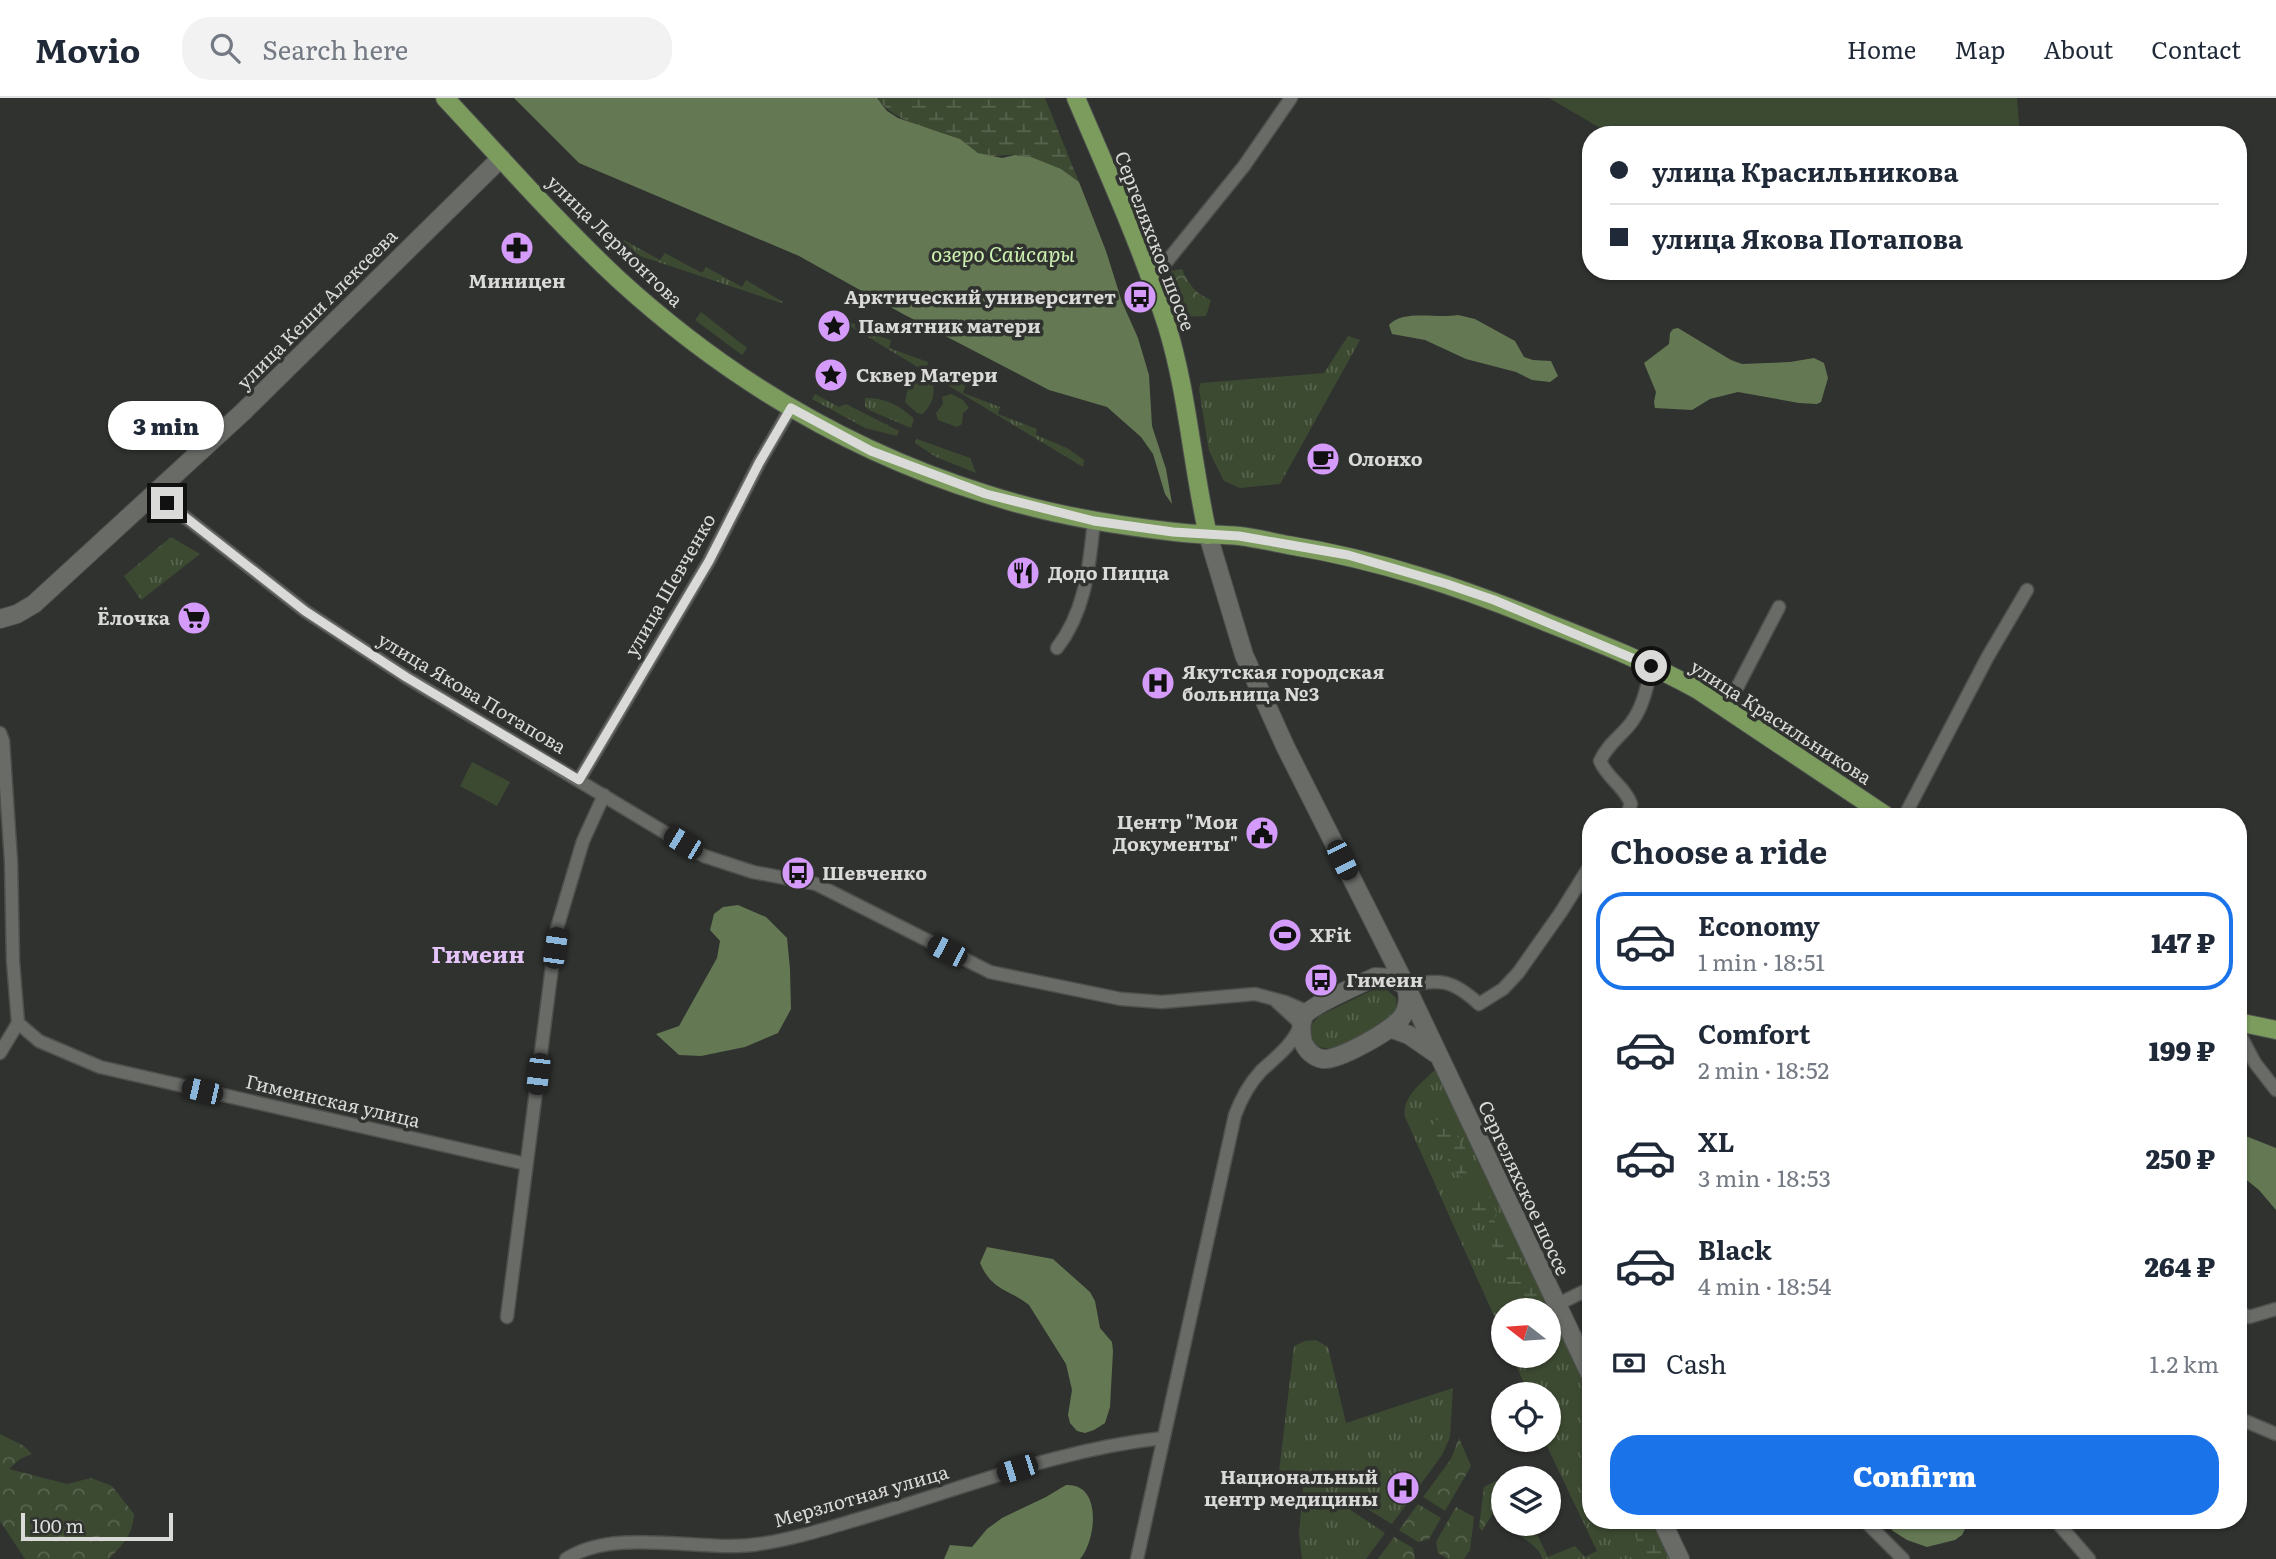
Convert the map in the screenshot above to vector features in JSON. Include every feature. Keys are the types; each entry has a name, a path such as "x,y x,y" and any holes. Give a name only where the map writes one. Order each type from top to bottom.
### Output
{"main road":[{"name":"улица Лермонтова","path":"445,98 629,288 707,352 791,408 871,451 986,494 1094,521 1208,536"},
{"name":"Сергеляхское шоссе","path":"1076,98 1151,281 1167,327 1179,374 1208,536 1244,655 1290,756 1406,986 1553,1298"},
{"name":"улица Кеши Алексеева","path":"0,619 17,614 34,604 153,496 243,412 501,158"},
{"name":"улица Красильникова","path":"1208,536 1239,536 1348,555 1494,600 1651,666 1698,690 1874,808"},
{"path":"1375,977 1380,956 1379,934"},
{"path":"1375,977 1392,978 1406,986 1409,995 1407,1008 1401,1019 1390,1028 1335,1058 1321,1059 1305,1046 1304,1018 1375,977"},
{"path":"2247,1024 2276,1030"},
{"path":"1390,1028 1409,1035 1438,1055"},
{"name":"Сергеляхское шоссе","path":"1561,1315 1582,1358"},
{"path":"1666,1529 1680,1559"}],"street":[{"path":"1151,281 1244,166 1291,98"},
{"name":"улица Шевченко","path":"579,780 709,561 759,463 791,408"},
{"name":"улица Якова Потапова","path":"153,496 167,503 305,611 406,677 704,856 753,872 816,884 990,972 1121,999 1162,1002 1255,994 1274,999 1304,1018"},
{"path":"1057,648 1070,632 1083,599 1094,521"},
{"path":"1909,808 1987,658 2027,590"},
{"path":"1726,709 1779,607"},
{"path":"1630,808 1632,804 1629,796 1604,771 1600,761 1604,750 1632,722 1645,698 1651,666"},
{"path":"0,733 11,861 13,961 18,1023 0,1054"},
{"path":"507,1317 558,928 583,841 604,795"},
{"path":"1406,986 1441,981 1453,984 1479,1004 1503,989 1518,973 1582,878"},
{"path":"1137,1559 1235,1115 1247,1089 1260,1072 1295,1039 1304,1018"},
{"name":"Гимеинская улица","path":"18,1023 39,1041 100,1067 526,1164"},
{"path":"1279,1056 1305,1046"},
{"path":"2247,1048 2276,1090"},
{"path":"1561,1303 1582,1292"},
{"path":"2247,1316 2276,1309"},
{"path":"2247,1422 2276,1434"},
{"name":"Мерзлотная улица","path":"566,1559 594,1546 635,1542 736,1547 760,1544 897,1508 1041,1461 1126,1442 1163,1438"},
{"path":"1874,1529 1903,1559"},
{"path":"2063,1529 2089,1559"}],"green space":[{"path":"877,98 1045,98 1079,182 1032,158 979,153 957,138 903,119"},
{"path":"1549,98 2017,98 2019,126 1597,126"},
{"path":"624,240 660,260 665,253 702,273 706,267 742,287 746,280 783,302 619,249"},
{"path":"1182,269 1193,288 1211,300 1206,316 1182,317 1178,314 1166,277 1171,271"},
{"path":"701,312 747,348 742,355 695,320"},
{"path":"850,323 855,324 855,328 891,340 889,348 928,362 926,370 966,384 963,393 1000,407 998,414 1037,429 1036,435 1067,448 1084,460 1083,467 850,326"},
{"path":"1348,336 1360,340 1280,484 1240,488 1224,481 1209,451 1199,389 1201,383 1324,373"},
{"path":"923,376 933,382 932,400 923,414 917,413 905,402 910,379"},
{"path":"815,394 839,407 846,404 899,431 897,436 865,428 812,399"},
{"path":"951,394 963,400 969,408 963,413 962,424 957,427 938,420 936,413 943,404 942,397"},
{"path":"865,398 879,399 897,406 914,419 911,428 869,410 865,406"},
{"path":"917,439 970,458 976,473 936,457 915,443"},
{"path":"171,537 200,554 141,600 124,576"},
{"path":"472,762 510,782 497,806 460,786"},
{"path":"1377,988 1387,990 1396,998 1397,1010 1391,1021 1332,1050 1316,1046 1310,1033 1312,1024 1319,1016"},
{"path":"1436,1069 1546,1298 1491,1298 1491,1309 1405,1117 1406,1103 1419,1084"},
{"path":"1450,1115 1454,1121 1454,1132 1465,1147 1467,1182 1453,1170 1432,1126 1434,1121"},
{"path":"1481,1187 1489,1194 1497,1214 1494,1220 1510,1250 1518,1254 1526,1281 1536,1291 1536,1298 1514,1298 1508,1286 1505,1266 1495,1258 1488,1228 1479,1222 1467,1191"},
{"path":"1561,1329 1582,1372 1582,1520 1561,1476 1561,1466 1556,1466 1550,1452 1561,1452 1561,1382 1523,1382 1517,1368 1561,1368"},
{"path":"1316,1340 1328,1347 1346,1423 1453,1388 1450,1437 1442,1455 1392,1524 1344,1495 1339,1497 1340,1503 1385,1533 1366,1559 1302,1559 1299,1534 1304,1476 1299,1473 1279,1472 1294,1346"},
{"path":"0,1434 24,1446 32,1454 20,1459 9,1469 67,1484 91,1478 112,1486 134,1514 129,1534 109,1559 25,1559 0,1521"},
{"path":"1459,1438 1471,1466 1445,1511 1423,1497 1451,1459"},
{"path":"1491,1484 1491,1516 1482,1531 1479,1527 1484,1487"},
{"path":"1418,1504 1441,1518 1429,1539 1418,1542 1399,1530"},
{"path":"1456,1507 1474,1517 1470,1550 1464,1559 1448,1559 1438,1553 1436,1542"},
{"path":"1586,1529 1657,1529 1672,1559 1543,1559 1536,1548 1521,1536 1538,1536 1548,1557 1575,1546 1585,1557 1597,1551"},
{"path":"1654,1529 1667,1559 1645,1559 1643,1547 1635,1534"},
{"path":"1394,1537 1413,1548 1415,1559 1378,1559"}],"water":[{"name":"озеро Сайсары","path":"514,98 877,98 887,111 898,118 960,139 978,153 1002,158 1015,155 1031,157 1061,169 1079,182 1106,251 1122,302 1138,338 1149,375 1152,426 1166,469 1172,504 1165,494 1153,454 1141,437 1107,407 1049,390 799,256 579,163"},
{"path":"1458,315 1475,319 1515,341 1524,357 1551,361 1558,376 1550,382 1532,380 1516,372 1466,359 1425,340 1392,334 1389,325 1403,317"},
{"path":"1678,328 1742,364 1814,358 1824,363 1828,378 1821,402 1799,403 1738,392 1710,399 1692,410 1655,408 1656,392 1644,363 1669,344 1670,333"},
{"path":"738,905 766,917 787,938 791,1009 778,1033 745,1047 701,1056 679,1055 656,1034 679,1026 717,958 720,941 710,930 714,914 723,907"},
{"path":"2247,1137 2276,1148 2276,1210 2247,1180"},
{"path":"987,1247 1053,1259 1090,1292 1095,1301 1100,1328 1112,1342 1113,1351 1110,1407 1105,1423 1094,1430 1085,1433 1077,1431 1070,1423 1068,1415 1072,1390 1066,1364 1029,1305 996,1284 985,1272 980,1263"},
{"path":"1066,1485 1078,1487 1086,1493 1091,1503 1093,1514 1090,1540 1080,1559 944,1559 950,1545 972,1547 987,1529 1002,1518"},
{"path":"1891,1529 1965,1529 1955,1540 1927,1547 1907,1540"}],"place":[{"name":"Миницен","path":"517,248"},
{"name":"Арктический университет","path":"1140,297"},
{"name":"Памятник матери","path":"834,326"},
{"name":"Сквер Матери","path":"831,375"},
{"name":"Олонхо","path":"1323,459"},
{"name":"Додо Пицца","path":"1023,573"},
{"name":"Ёлочка","path":"194,618"},
{"name":"Якутская городская больница №3","path":"1158,683"},
{"name":"Центр \"Мои Документы\"","path":"1262,833"},
{"name":"Шевченко","path":"798,873"},
{"name":"XFit","path":"1285,935"},
{"name":"Гимеин","path":"1321,980"},
{"name":"Национальный центр медицины","path":"1403,1488"}],"district":[{"name":"Гимеин","path":"478,955"}],"route":[{"path":"167,503 305,611 406,677 579,780 709,561 759,463 791,408 871,451 986,494 1094,521 1208,536 1239,536 1348,555 1494,600 1616,649 1651,666"}]}
